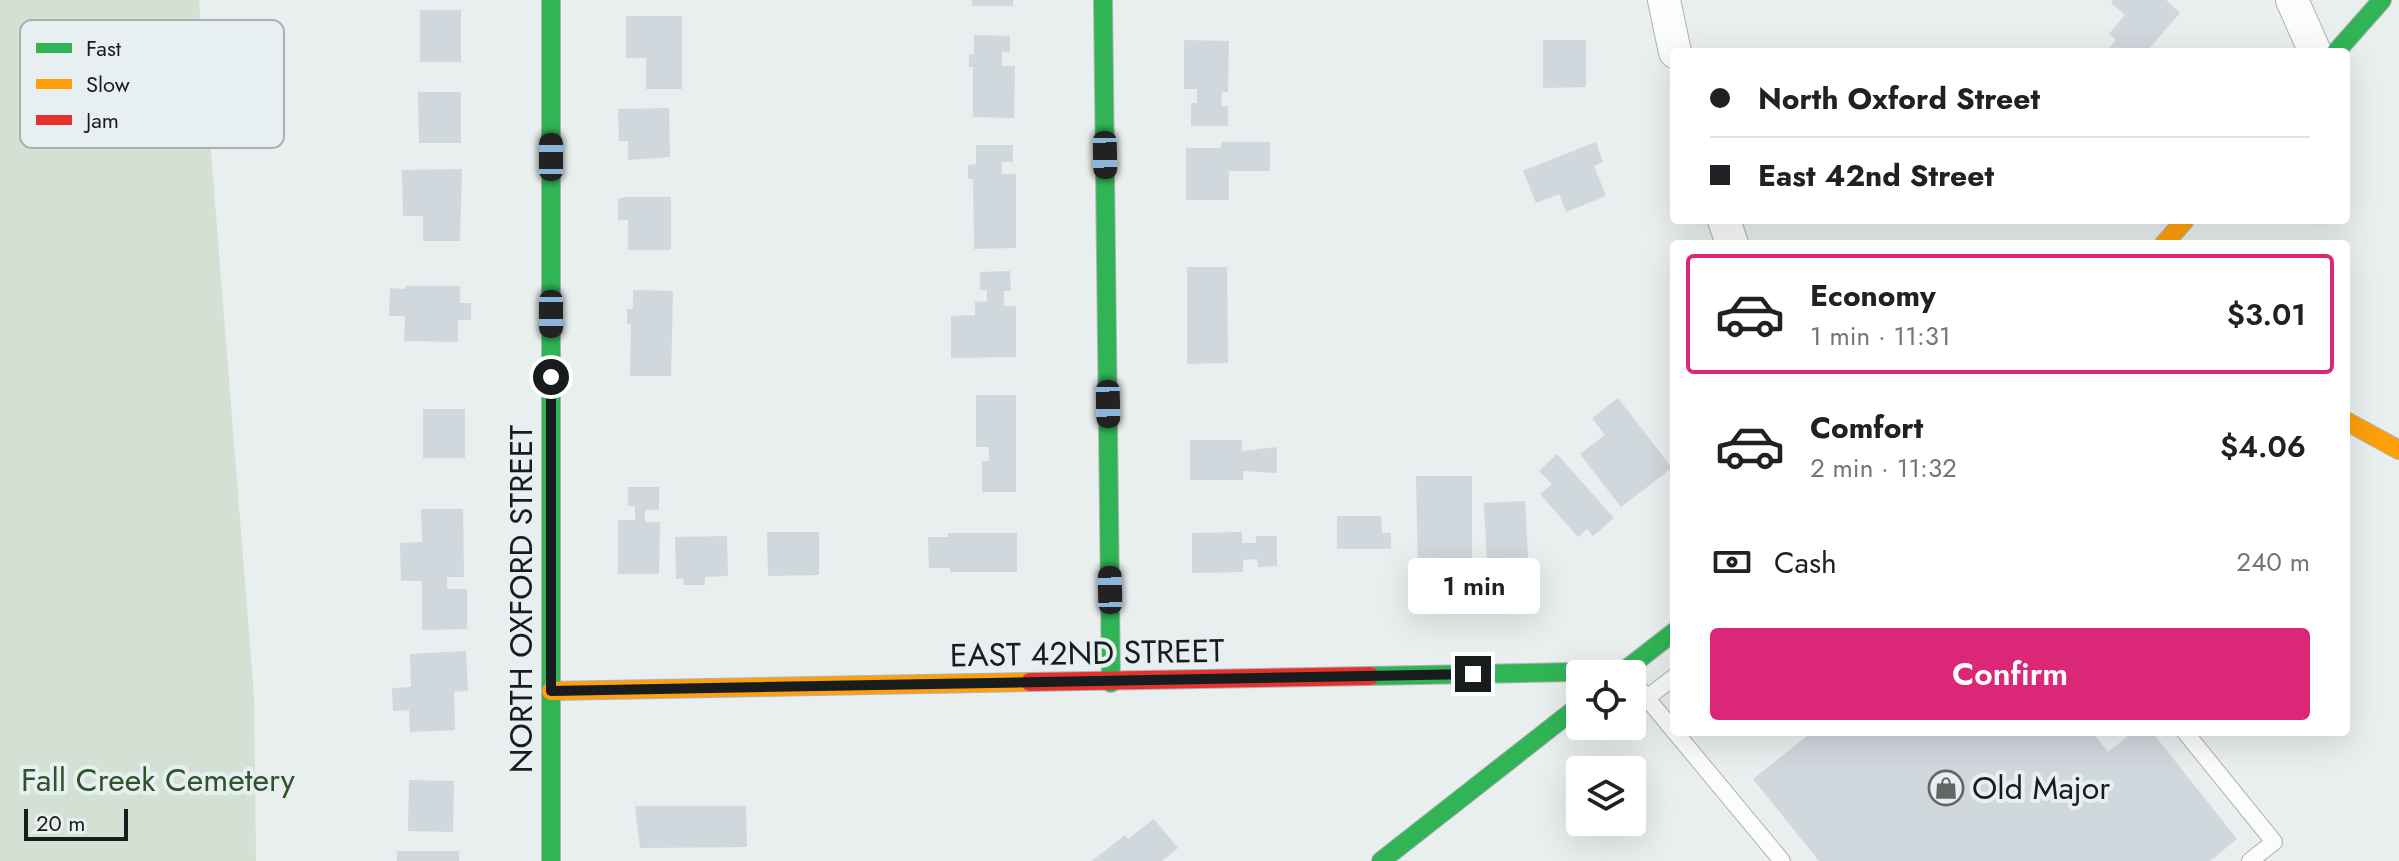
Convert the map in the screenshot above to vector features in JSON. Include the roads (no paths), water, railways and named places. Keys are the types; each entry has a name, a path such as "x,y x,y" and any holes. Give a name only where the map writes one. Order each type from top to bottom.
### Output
{"street":[{"name":"NORTH OXFORD STREET","path":"551,0 551,861"},
{"path":"1103,0 1111,683"},
{"path":"1664,0 1674,48"},
{"path":"2292,0 2313,48"},
{"path":"2340,48 2382,0"},
{"path":"2168,240 2182,224"},
{"path":"2350,423 2399,450"},
{"path":"1643,660 1670,636"},
{"name":"EAST 42ND STREET","path":"551,691 1566,676"},
{"path":"1388,859 1566,716"}],"lane":[{"path":"1670,680 1647,698 1670,727"},
{"path":"1677,736 1782,861"},
{"path":"2188,736 2274,842 2274,861"},
{"path":"2250,861 2274,842"}],"place":[{"name":"Old Major","path":"1946,788"}],"park label":[{"name":"Fall Creek Cemetery","path":"158,780"}]}
